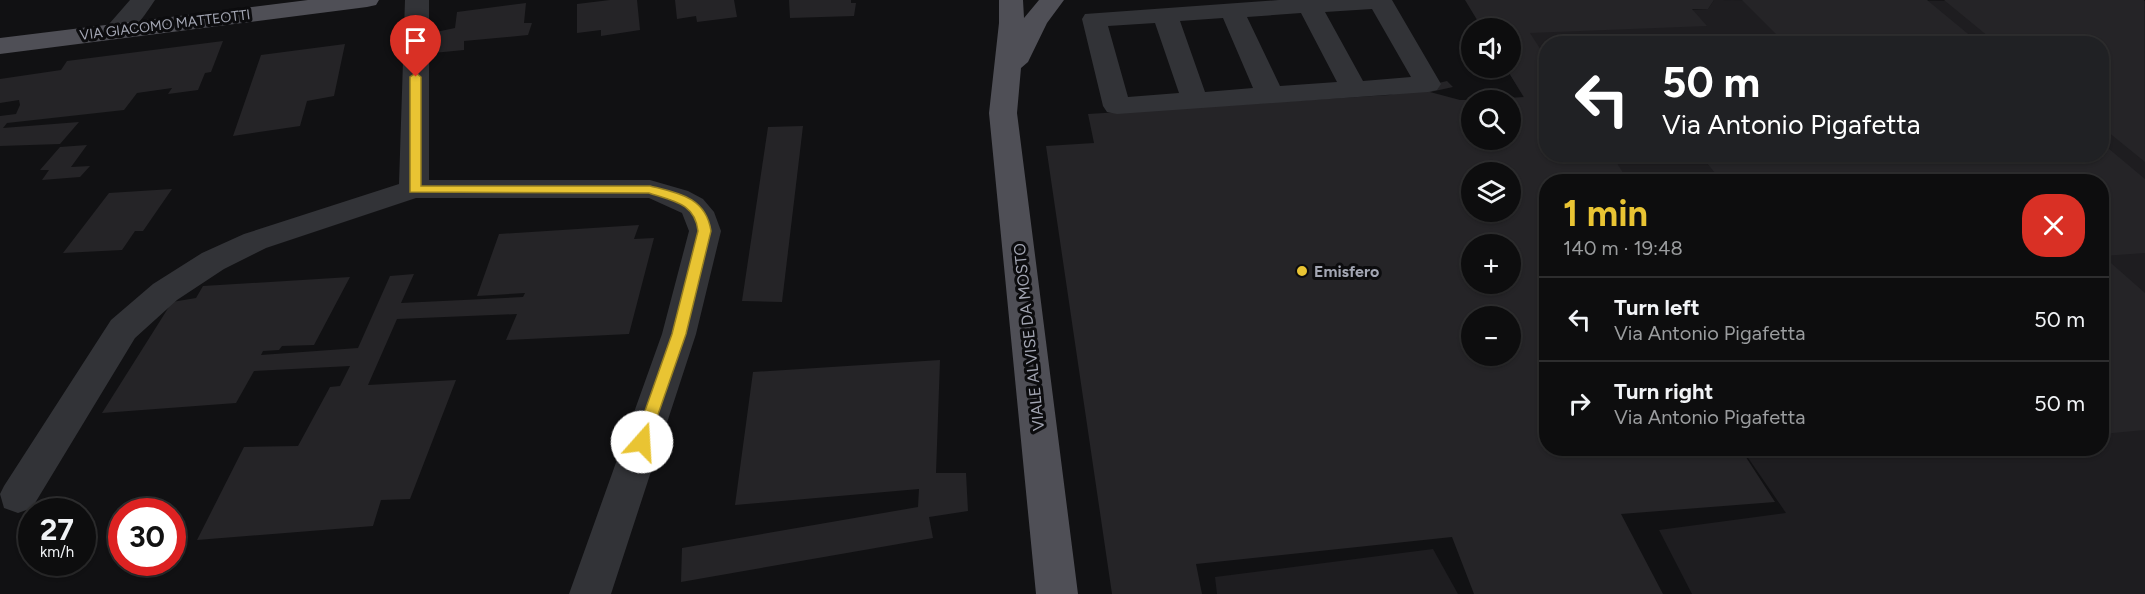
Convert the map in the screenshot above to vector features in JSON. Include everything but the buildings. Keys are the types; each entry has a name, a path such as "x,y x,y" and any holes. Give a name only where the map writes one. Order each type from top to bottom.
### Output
{"main road":[{"name":"VIA GIACOMO MATTEOTTI","path":"0,46 367,0"},
{"name":"VIALE ALVISE DA MOSTO","path":"1011,0 1008,80 1003,113 1057,594"},
{"name":"VIALE ALVISE DA MOSTO","path":"1008,80 1031,28 1052,0"}],"street":[{"path":"116,32 143,0"},
{"path":"414,189 417,0"},
{"path":"1380,1 1428,84 1117,106 1094,19 1307,3 1380,1"},
{"path":"1307,3 1354,90"},
{"path":"1232,10 1270,95"},
{"path":"1165,15 1195,101"},
{"path":"18,497 123,329 148,305 213,261 255,241 414,189 650,189 680,198 695,207 703,217 705,231 679,334 590,594"}],"shaded area":[{"path":"1714,0 2145,1 2145,594 1692,594 1659,530 1786,513 1747,456 2109,456 2109,174 1571,174 1563,162 2109,162 2109,36 1539,36 1539,122 1512,78 1521,78 1521,18 1499,18 1708,9"},
{"path":"1433,549 1458,594 1217,594 1215,577"}],"place":[{"name":"Emisfero","path":"1302,271"}],"route":[{"path":"416,77 414,189 650,189 680,198 695,207 703,217 705,231 679,334 642,442"}]}
